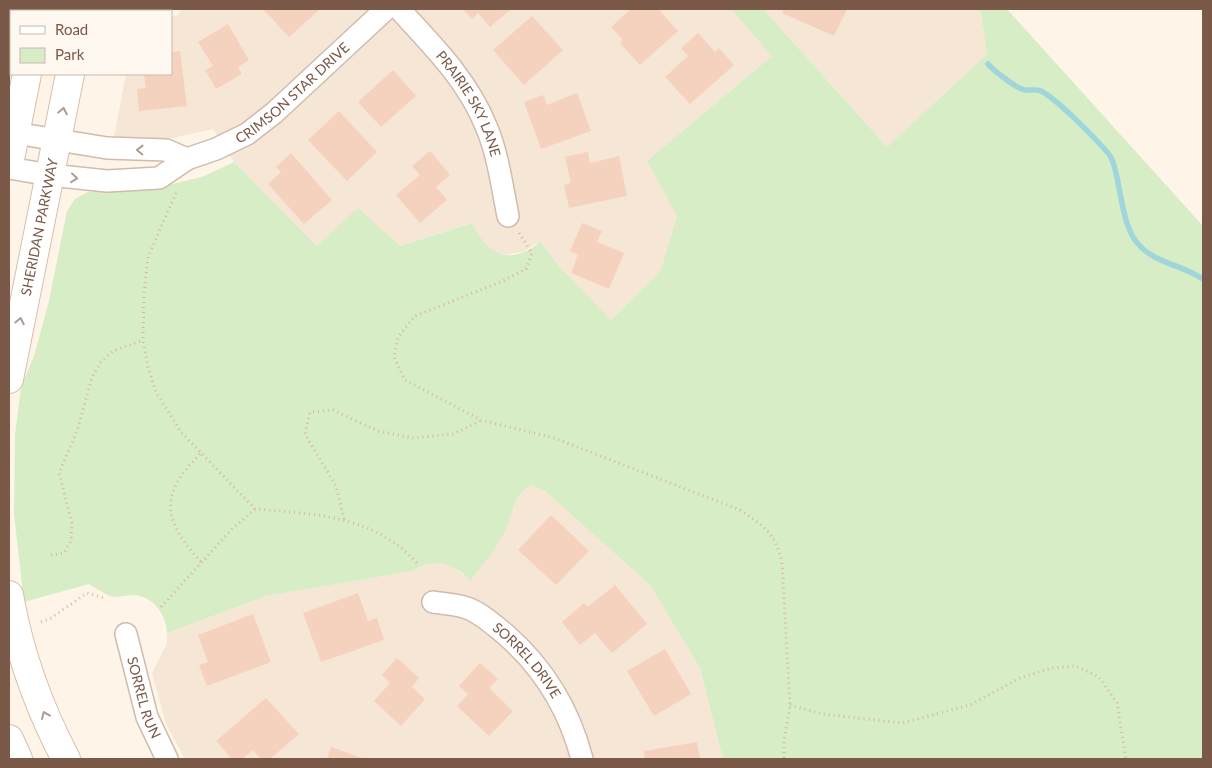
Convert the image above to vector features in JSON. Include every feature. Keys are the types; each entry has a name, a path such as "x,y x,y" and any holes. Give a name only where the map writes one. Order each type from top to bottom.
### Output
{"main road":[{"path":"9,166 27,75"},
{"name":"SHERIDAN PARKWAY","path":"9,380 70,75"},
{"path":"9,595 16,630 33,685 66,759"},
{"path":"9,739 18,759"}],"street":[{"name":"CRIMSON STAR DRIVE","path":"9,166 50,176 107,181 158,178 187,159 216,149 246,134 274,113 386,9"},
{"name":"PRAIRIE SKY LANE","path":"399,9 452,67 470,94 486,126 492,144 508,216"},
{"path":"15,133 107,148 166,150 187,159"},
{"name":"SORREL DRIVE","path":"433,602 467,607 494,625 522,648 546,676 564,707 576,737 582,759"},
{"name":"SORREL RUN","path":"126,634 147,717 167,759"}],"path":[{"path":"176,193 148,257 143,340 148,367 156,392 181,432 254,509 309,513 344,519 387,536 404,549 417,563"},
{"path":"508,216 532,253 526,269 503,281 415,316 398,337 394,357 405,380 481,420 554,438 740,510 764,526 777,543 782,562 790,705 784,742 784,759"},
{"path":"51,555 64,553 70,541 72,524 59,473 77,431 92,377 101,362 114,351 143,340"},
{"path":"344,519 336,486 305,434 310,412 333,410 378,431 412,438 452,434 481,420"},
{"path":"200,454 178,478 171,499 170,511 173,524 184,544 202,563"},
{"path":"161,607 231,530 254,509"},
{"path":"41,622 51,618 87,593 104,598"},
{"path":"790,705 822,714 902,723 970,705 1020,678 1051,668 1076,666 1099,677 1117,703 1126,759"}],"shaded area":[{"path":"182,9 734,9 772,56 647,161 677,216 660,272 611,320 559,266 540,241 523,252 504,255 492,250 482,241 471,223 400,246 317,246 234,162 213,129 173,138 147,140 114,137 126,75 172,75 172,15 177,16"},
{"path":"763,9 977,9 981,13 987,54 887,147"},
{"path":"531,485 545,491 650,585 700,668 723,759 185,759 166,724 152,673 167,643 167,633 266,596 413,571 428,563 450,565 470,580 502,537 512,509 523,490"}],"green space":[{"path":"763,9 887,147 987,54 981,13 977,9 1007,9 1203,226 1203,759 723,759 700,668 650,585 545,491 531,485 519,496 501,539 470,581 451,566 436,563 428,564 413,571 266,596 167,633 161,613 147,599 133,595 113,597 89,584 24,602 14,514 15,436 21,387 34,356 49,301 67,211 75,199 88,192 126,191 164,186 202,177 234,162 317,246 358,208 400,246 472,223 486,244 499,253 515,255 528,250 540,241 559,266 611,320 660,272 677,216 647,161 772,56 732,10"}],"building":[{"path":"263,9 320,9 289,37"},
{"path":"463,9 511,9 490,27 478,13 472,19"},
{"path":"631,9 662,9 660,11 678,31 640,65 620,43 623,40 611,27"},
{"path":"784,9 847,9 834,36 782,13"},
{"path":"532,16 563,50 524,85 493,50"},
{"path":"228,24 249,60 238,67 242,74 216,89 205,70 213,66 198,42"},
{"path":"698,33 715,52 719,48 734,65 690,104 665,77 688,56 681,48"},
{"path":"180,51 187,106 139,111 137,89 146,88 144,75 172,75 172,52"},
{"path":"393,70 416,96 381,127 358,102"},
{"path":"577,93 591,131 541,149 524,102 543,95 547,105"},
{"path":"339,111 377,152 347,181 308,140"},
{"path":"430,151 450,175 436,187 447,200 420,223 396,195 420,175 412,166"},
{"path":"588,152 590,163 619,156 627,196 569,208 564,185 571,183 565,157"},
{"path":"291,153 332,200 304,224 268,184 281,172 276,167"},
{"path":"582,223 602,231 597,242 624,253 609,289 571,273 578,254 570,251"},
{"path":"551,515 589,551 556,585 518,550"},
{"path":"615,585 647,624 612,653 595,633 580,645 562,622 584,603 588,607"},
{"path":"358,593 368,621 377,618 384,640 321,662 303,613"},
{"path":"253,614 271,662 207,686 199,665 208,662 198,635"},
{"path":"665,649 691,694 654,716 627,671"},
{"path":"397,658 419,678 412,687 425,699 401,726 374,701 390,683 382,675"},
{"path":"480,663 498,679 489,688 513,711 489,736 457,706 468,694 459,686"},
{"path":"266,698 299,734 270,759 261,759 253,750 242,759 232,759 216,741"},
{"path":"697,742 700,759 645,759 644,751"},
{"path":"331,747 365,759 327,759"}],"waterway":[{"path":"988,64 1019,88 1039,90 1066,110 1108,153 1112,160 1126,219 1135,240 1149,254 1203,279"}]}
